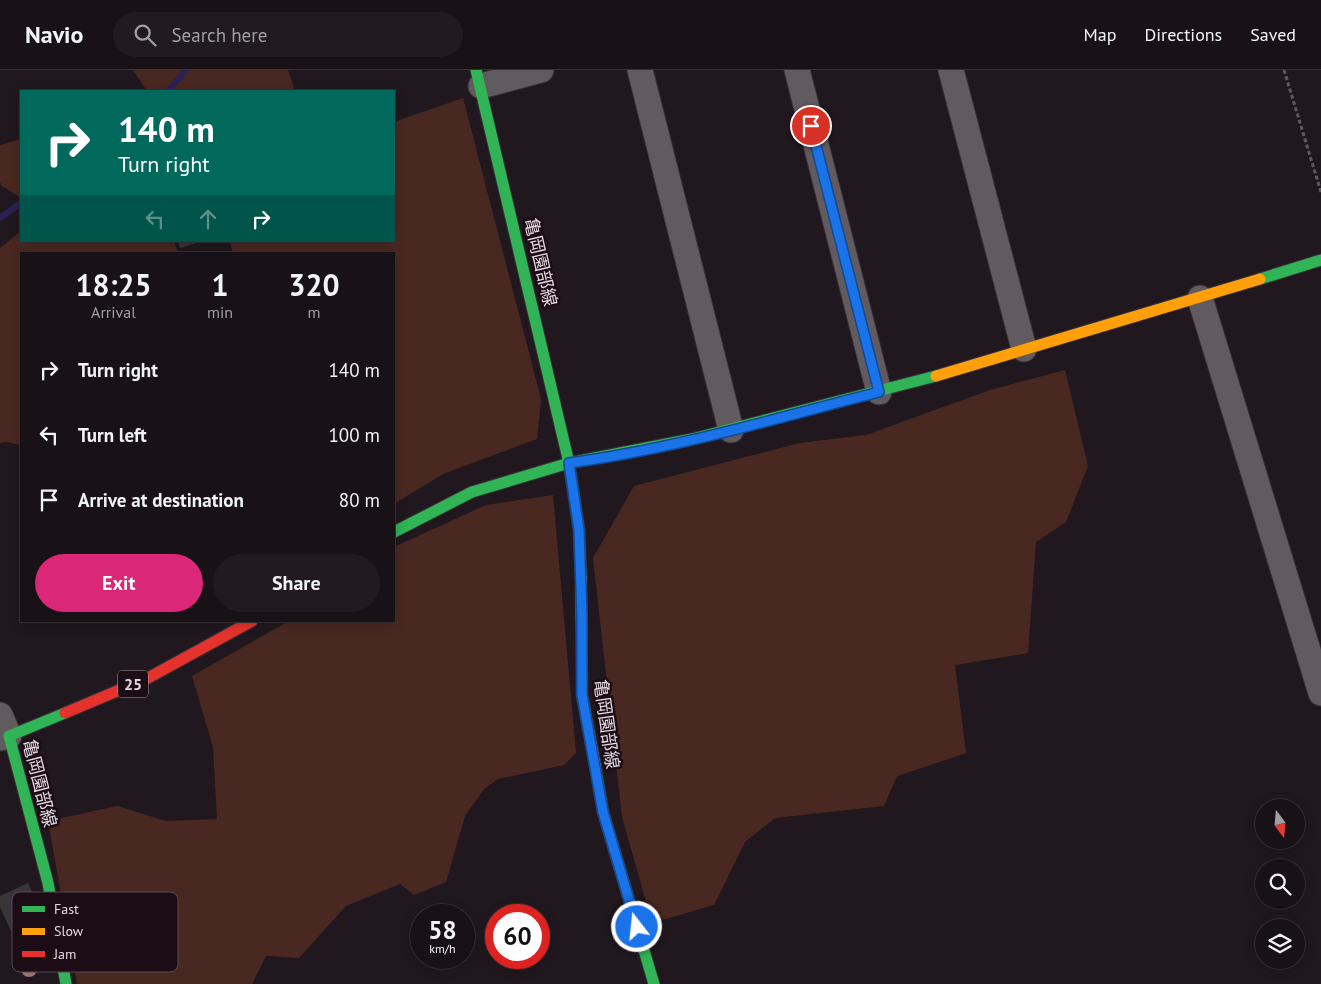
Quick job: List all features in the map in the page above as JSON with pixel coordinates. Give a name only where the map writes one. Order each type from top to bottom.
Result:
[{"type":"main road","name":"亀岡園部線","points":[[479,78],[569,463],[579,530],[582,695],[603,812],[654,984]]},
{"type":"main road","points":[[395,531],[472,492],[569,463],[605,458],[731,430],[879,392],[1200,298],[1321,260]]},
{"type":"main road","name":"亀岡園部線","points":[[49,892],[3,730],[148,678],[250,622]]},
{"type":"street","points":[[479,78],[541,70]]},
{"type":"street","points":[[640,70],[731,430]]},
{"type":"street","points":[[797,70],[879,392]]},
{"type":"street","points":[[951,70],[1024,349]]},
{"type":"street","points":[[1200,298],[1321,693]]},
{"type":"path","points":[[1284,70],[1321,192]]},
{"type":"shaded area","points":[[133,70],[288,70],[295,90],[146,90]]},
{"type":"shaded area","points":[[463,98],[541,399],[537,439],[443,474],[395,503],[395,252],[233,252],[230,242],[395,242],[395,122]]},
{"type":"shaded area","points":[[20,139],[20,197],[2,186],[0,182],[0,145]]},
{"type":"shaded area","points":[[20,232],[20,242],[174,242],[177,252],[20,252],[20,445],[0,443],[0,248]]},
{"type":"shaded area","points":[[1065,370],[1088,466],[1066,522],[1036,542],[1028,653],[955,665],[966,753],[897,776],[884,806],[775,818],[745,842],[714,905],[652,923],[622,817],[593,558],[634,486],[800,443],[866,435],[990,390]]},
{"type":"shaded area","points":[[553,495],[576,753],[564,765],[498,779],[484,789],[465,816],[446,882],[414,895],[400,884],[346,906],[299,958],[266,956],[252,984],[77,984],[75,972],[178,972],[178,892],[61,892],[48,821],[117,806],[166,821],[217,819],[213,747],[192,676],[287,622],[395,622],[395,547],[486,505]]},
{"type":"building","points":[[178,242],[200,242],[180,248]]},
{"type":"building","points":[[28,883],[32,892],[12,892],[11,931],[0,907],[0,896]]},
{"type":"waterway","points":[[169,90],[186,70]]},
{"type":"waterway","points":[[0,218],[20,204]]},
{"type":"traffic: fast","points":[[476,70],[569,463],[579,530],[581,577]]},
{"type":"traffic: fast","points":[[1260,279],[1321,260]]},
{"type":"traffic: fast","points":[[569,463],[692,439],[936,376]]},
{"type":"traffic: fast","points":[[395,531],[472,492],[569,463]]},
{"type":"traffic: fast","points":[[50,892],[9,736],[65,713]]},
{"type":"traffic: fast","points":[[595,765],[603,812],[654,984]]},
{"type":"traffic: fast","points":[[64,972],[66,984]]},
{"type":"traffic: slow","points":[[936,376],[1260,279]]},
{"type":"traffic: slow","points":[[581,577],[582,695],[595,765]]},
{"type":"traffic: jam","points":[[65,713],[148,678],[250,622]]},
{"type":"route","points":[[637,927],[603,812],[582,695],[579,530],[569,463],[605,458],[731,430],[879,392],[811,126]]}]
